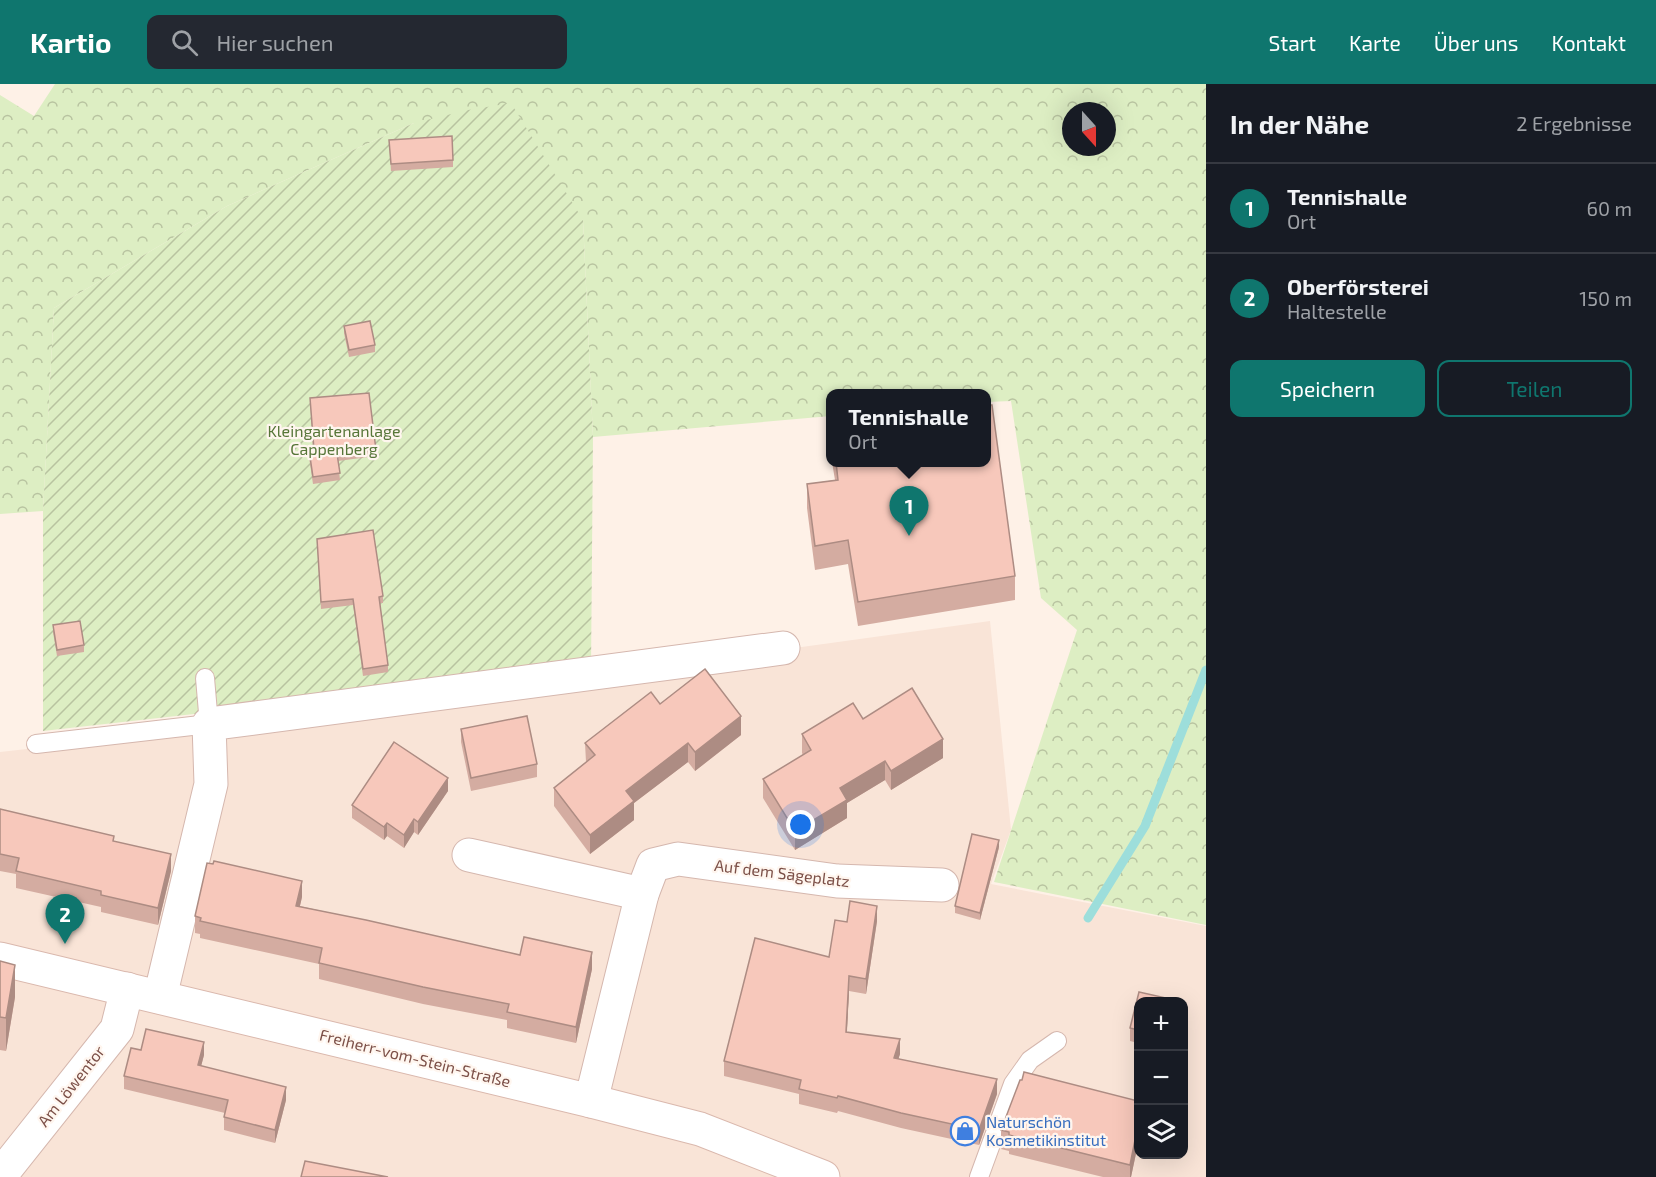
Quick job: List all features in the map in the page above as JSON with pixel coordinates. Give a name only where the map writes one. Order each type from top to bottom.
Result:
[{"type":"street","points":[[160,997],[211,784],[209,724],[783,648]]},
{"type":"street","points":[[469,855],[642,894]]},
{"type":"street","name":"Auf dem Sägeplatz","points":[[591,1101],[642,894],[653,866],[678,859],[837,881],[942,885]]},
{"type":"street","name":"Freiherr-vom-Stein-Straße","points":[[0,958],[700,1129],[807,1174]]},
{"type":"street","name":"Am Löwentor","points":[[0,1176],[117,1029],[127,989]]},
{"type":"lane","points":[[36,744],[209,724],[205,678]]},
{"type":"lane","points":[[979,1177],[1013,1084],[1030,1060],[1056,1041]]},
{"type":"shaded area","points":[[990,621],[1011,830],[991,884],[1206,926],[1206,1177],[0,1177],[0,752],[233,726]]},
{"type":"green space","points":[[55,84],[1206,84],[1206,925],[994,882],[1077,630],[1041,598],[1011,401],[991,402],[991,389],[826,389],[826,416],[593,437],[583,220],[414,123],[227,206],[54,308],[43,511],[0,514],[0,95],[34,116]]},
{"type":"green space","name":"Kleingartenanlage Cappenberg","points":[[511,103],[583,220],[593,437],[591,669],[43,731],[43,511],[54,308],[227,206],[414,123],[468,110]]},
{"type":"building","points":[[452,136],[453,160],[391,164],[389,140]]},
{"type":"building","points":[[370,321],[375,345],[349,350],[344,326]]},
{"type":"building","points":[[369,393],[376,450],[337,454],[340,473],[313,477],[309,450],[314,450],[310,398]]},
{"type":"building","points":[[992,405],[1015,576],[858,602],[848,540],[815,546],[807,484],[838,480],[837,467],[991,467]]},
{"type":"building","points":[[373,530],[383,596],[379,597],[388,665],[363,669],[353,599],[321,602],[317,539]]},
{"type":"building","points":[[80,621],[84,645],[57,650],[53,625]]},
{"type":"building","points":[[705,669],[741,716],[695,752],[688,743],[626,791],[634,801],[590,835],[554,788],[595,755],[585,743],[651,692],[660,704]]},
{"type":"building","points":[[912,688],[943,739],[891,771],[885,761],[840,788],[847,800],[795,831],[763,779],[811,750],[802,734],[853,703],[863,719]]},
{"type":"building","points":[[527,716],[537,764],[471,778],[461,729]]},
{"type":"building","points":[[394,742],[448,778],[418,822],[414,819],[404,835],[387,823],[384,827],[352,805]]},
{"type":"building","points":[[0,809],[114,836],[113,841],[171,854],[158,908],[101,895],[101,891],[16,871],[19,858],[0,854]]},
{"type":"building","points":[[972,834],[999,840],[980,913],[955,906]]},
{"type":"building","points":[[214,861],[302,881],[296,906],[520,955],[524,937],[592,952],[576,1027],[507,1012],[509,1004],[319,963],[322,948],[200,921],[201,918],[195,916],[207,863],[213,864]]},
{"type":"building","points":[[850,901],[877,906],[866,979],[849,976],[846,1032],[900,1039],[894,1058],[997,1079],[979,1130],[838,1096],[837,1098],[799,1089],[801,1080],[724,1061],[755,938],[829,957],[835,920],[847,922]]},
{"type":"building","points":[[0,961],[15,965],[6,1018],[0,1017]]},
{"type":"building","points":[[1139,992],[1162,997],[1138,997]]},
{"type":"building","points":[[1134,1012],[1134,1029],[1130,1028]]},
{"type":"building","points":[[146,1029],[204,1042],[198,1065],[286,1087],[275,1130],[224,1117],[228,1100],[124,1076],[131,1048],[141,1050]]},
{"type":"building","points":[[1024,1072],[1134,1100],[1134,1145],[1130,1165],[1009,1135],[1009,1132],[1001,1130],[1020,1080]]},
{"type":"building","points":[[305,1161],[388,1177],[301,1177]]},
{"type":"waterway","points":[[1088,918],[1145,826],[1206,670]]},
{"type":"place","name":"Tennishalle","points":[[909,536]]},
{"type":"place","name":"Oberförsterei","points":[[65,944]]},
{"type":"place","name":"Naturschön Kosmetikinstitut","points":[[965,1131]]}]
